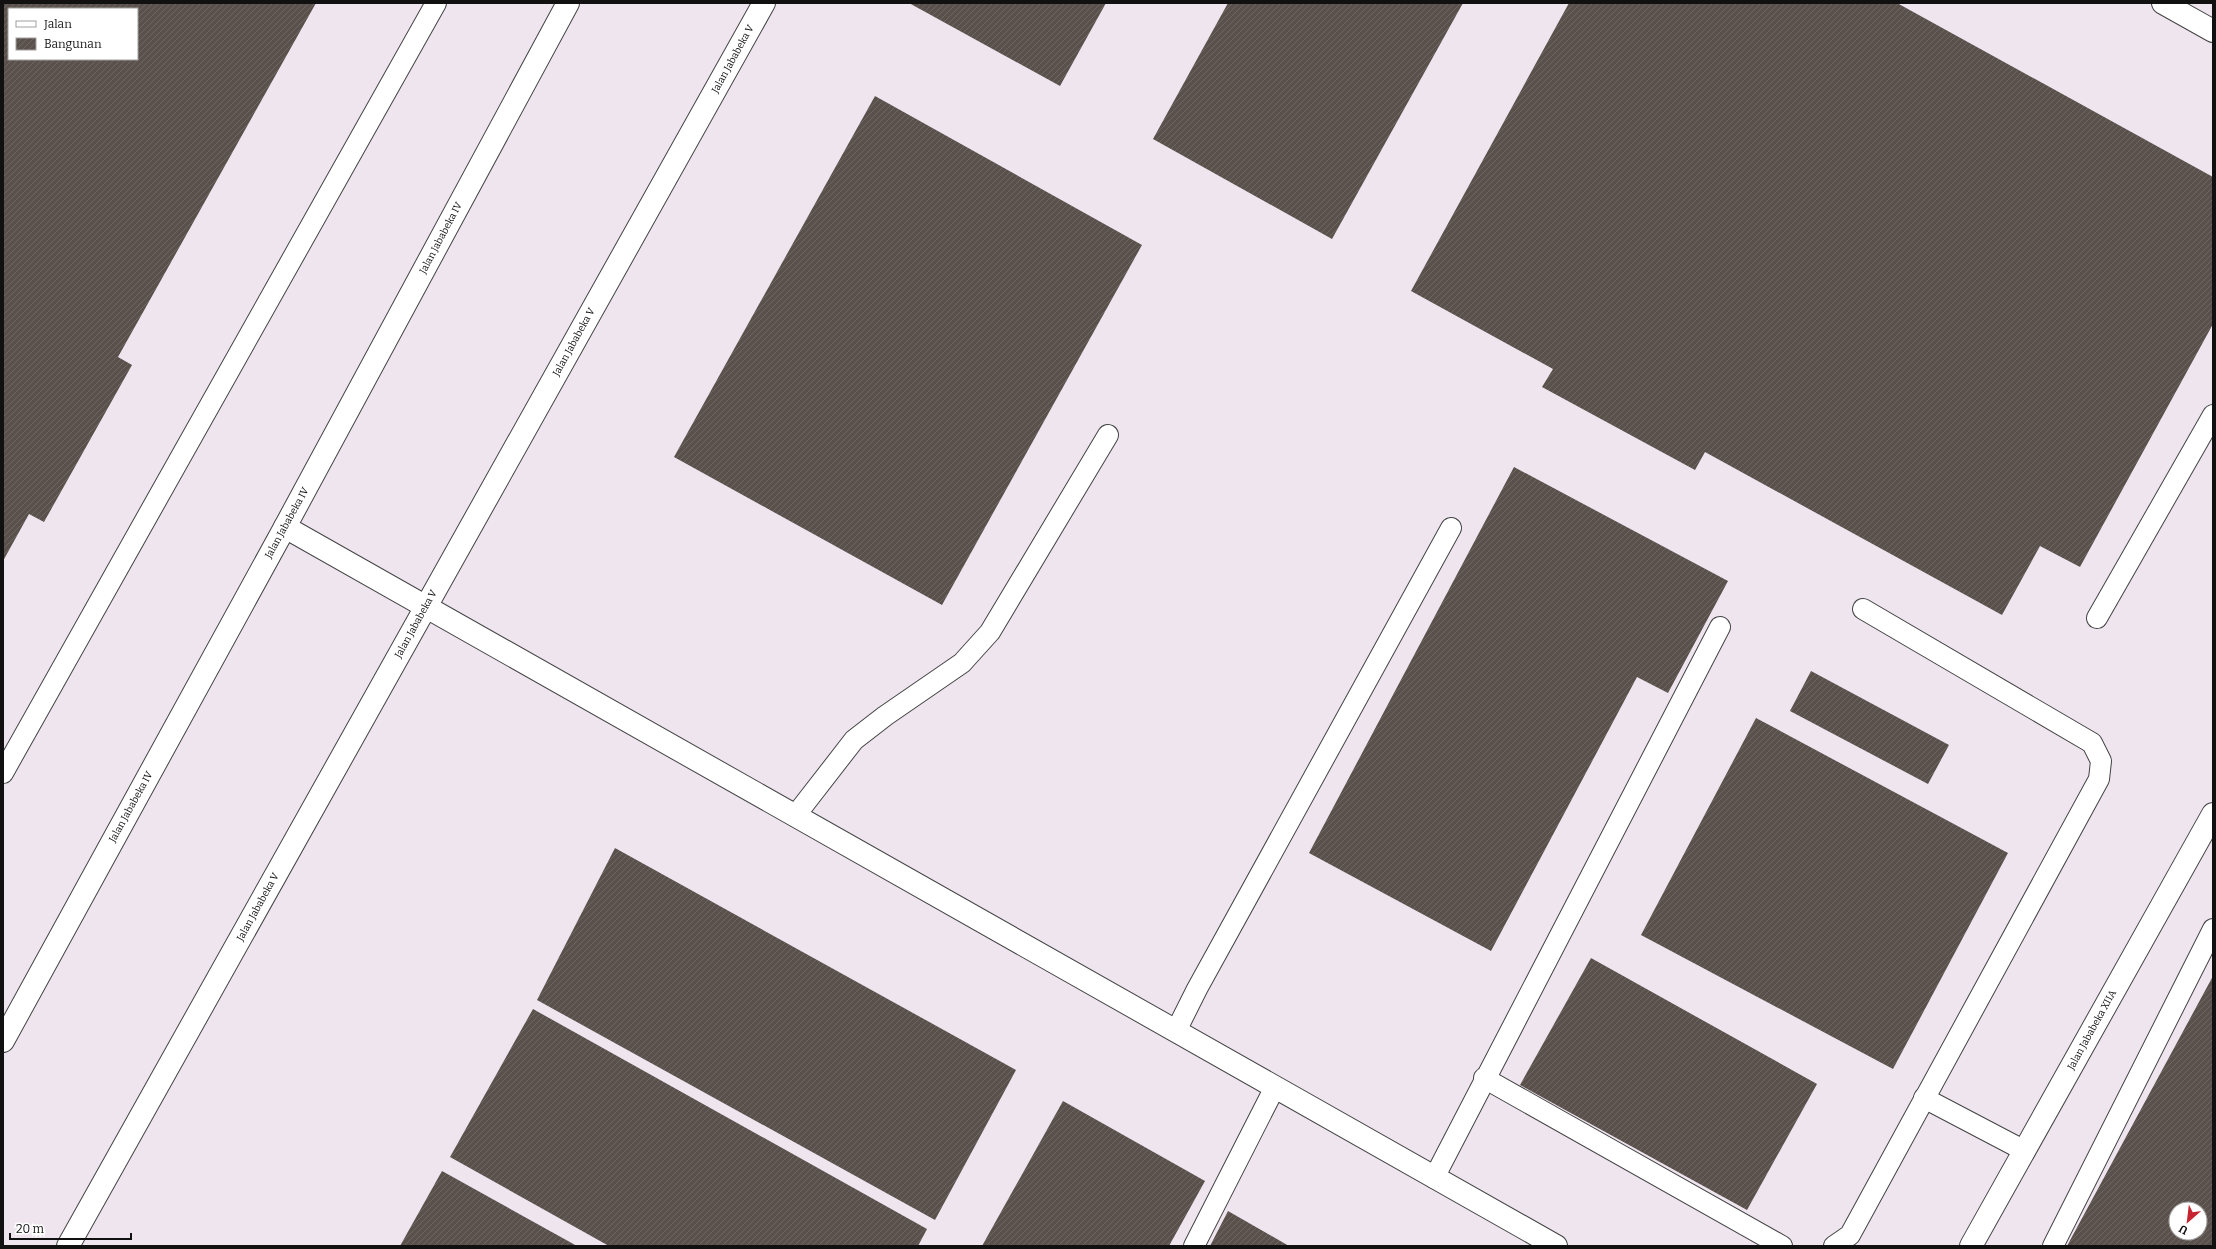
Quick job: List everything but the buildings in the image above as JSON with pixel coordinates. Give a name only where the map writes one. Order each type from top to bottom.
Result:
[{"type":"street","name":"Jalan Jababeka IV","points":[[3,1042],[285,527],[568,3]]},
{"type":"street","name":"Jalan Jababeka V","points":[[68,1246],[764,3]]},
{"type":"street","points":[[2163,3],[2213,31]]},
{"type":"street","points":[[285,527],[1556,1246]]},
{"type":"street","name":"Jalan Jababeka XIIA","points":[[1970,1246],[2025,1151],[2213,814]]},
{"type":"lane","points":[[3,773],[436,3]]},
{"type":"lane","points":[[2097,618],[2213,415]]},
{"type":"lane","points":[[795,816],[854,740],[885,716],[962,663],[990,632],[1108,435]]},
{"type":"lane","points":[[1176,1032],[1201,983],[1451,528]]},
{"type":"lane","points":[[1834,1246],[1850,1235],[2099,779],[2101,761],[2092,743],[1863,609]]},
{"type":"lane","points":[[1434,1178],[1484,1078],[1720,627]]},
{"type":"lane","points":[[2053,1246],[2213,929]]},
{"type":"lane","points":[[1484,1078],[1782,1246]]},
{"type":"lane","points":[[1194,1246],[1275,1087]]},
{"type":"lane","points":[[1924,1098],[2025,1151]]},
{"type":"shaded area","points":[[3,3],[2213,3],[2213,1246],[3,1246]]}]
